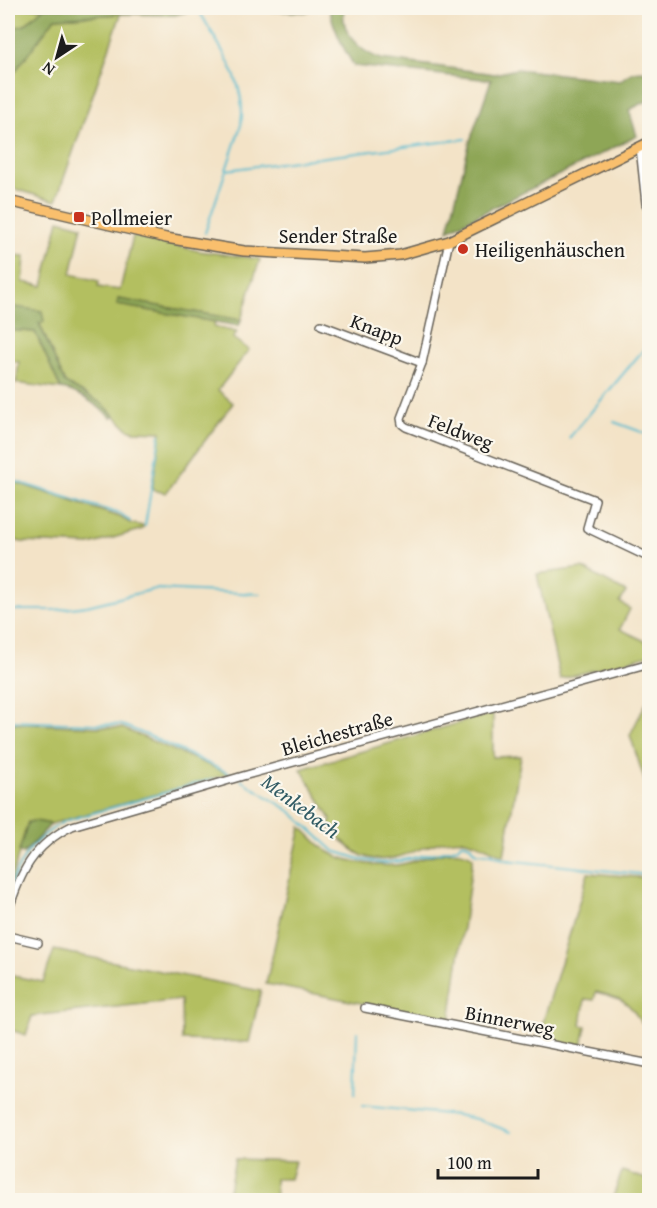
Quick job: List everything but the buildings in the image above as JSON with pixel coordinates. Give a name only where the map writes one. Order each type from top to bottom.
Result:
[{"type":"main road","name":"Sender Straße","points":[[8,201],[166,238],[244,251],[365,258],[400,255],[449,241],[650,142]]},
{"type":"street","points":[[640,147],[646,204],[650,211]]},
{"type":"street","name":"Feldweg","points":[[449,241],[422,363],[401,418],[402,424],[406,428],[595,500],[587,528],[650,558]]},
{"type":"street","name":"Knapp","points":[[321,325],[422,363]]},
{"type":"street","name":"Bleichestraße","points":[[8,912],[16,887],[36,851],[58,833],[72,826],[243,776],[650,664]]},
{"type":"street","points":[[8,936],[38,943]]},
{"type":"street","name":"Binnerweg","points":[[365,1008],[650,1064]]},
{"type":"green space","points":[[8,8],[43,8],[25,25],[8,29]]},
{"type":"green space","points":[[43,8],[313,8],[306,12],[198,9],[175,15],[121,14],[55,18],[8,81],[8,29],[25,25]]},
{"type":"green space","points":[[329,8],[344,8],[345,25],[353,40],[365,51],[381,59],[495,74],[516,69],[620,81],[633,72],[649,72],[649,100],[629,110],[637,136],[448,230],[470,141],[491,80],[354,66],[339,38]]},
{"type":"green space","points":[[121,14],[56,201],[8,187],[8,81],[54,18]]},
{"type":"green space","points":[[59,220],[82,226],[71,274],[99,281],[98,287],[120,290],[133,236],[199,251],[260,259],[241,320],[118,299],[117,305],[215,322],[214,327],[237,332],[233,338],[249,350],[218,390],[233,403],[166,493],[152,490],[161,432],[128,429],[103,404],[65,383],[39,322],[8,306],[8,255],[25,256],[23,282],[43,286]]},
{"type":"green space","points":[[118,299],[241,320],[239,326],[117,305]]},
{"type":"green space","points":[[8,306],[42,311],[44,322],[39,323],[65,383],[103,404],[114,416],[112,418],[81,396],[61,389],[35,332],[8,330]]},
{"type":"green space","points":[[8,330],[35,332],[61,389],[16,383],[19,362],[8,361]]},
{"type":"green space","points":[[8,480],[120,517],[130,523],[143,526],[143,529],[90,545],[22,542],[8,539]]},
{"type":"green space","points":[[582,568],[626,592],[620,602],[630,609],[620,629],[649,643],[649,655],[560,679],[537,574]]},
{"type":"green space","points":[[649,697],[646,707],[650,709],[649,794],[630,735]]},
{"type":"green space","points":[[493,713],[493,757],[521,756],[504,856],[470,841],[451,840],[388,859],[375,859],[361,855],[329,828],[331,819],[301,769]]},
{"type":"green space","points":[[8,723],[122,728],[229,774],[51,824],[28,822],[8,890]]},
{"type":"green space","points":[[28,822],[51,824],[23,854],[19,851]]},
{"type":"green space","points":[[301,827],[329,852],[344,859],[362,863],[397,865],[446,852],[464,853],[473,857],[450,1021],[266,984]]},
{"type":"green space","points":[[588,873],[649,878],[649,1025],[641,1023],[632,1009],[623,1001],[596,992],[594,1000],[585,999],[581,1025],[586,1026],[582,1047],[538,1039]]},
{"type":"green space","points":[[54,950],[261,991],[249,1042],[182,1040],[181,1000],[32,1016],[26,1035],[8,1029],[8,975],[43,982]]},
{"type":"green space","points":[[235,1159],[295,1161],[290,1179],[275,1179],[276,1200],[227,1200]]},
{"type":"green space","points":[[622,1171],[649,1180],[649,1200],[612,1200]]},
{"type":"waterway","points":[[198,9],[230,64],[236,79],[242,109],[241,125],[205,233]]},
{"type":"waterway","points":[[226,170],[465,139]]},
{"type":"waterway","points":[[569,438],[650,342]]},
{"type":"waterway","points":[[614,422],[650,435]]},
{"type":"waterway","points":[[145,526],[160,435]]},
{"type":"waterway","points":[[8,479],[120,514],[130,521]]},
{"type":"waterway","points":[[8,610],[55,610],[87,606],[155,589],[261,594]]},
{"type":"waterway","name":"Menkebach","points":[[8,721],[122,725],[237,777]]},
{"type":"waterway","points":[[8,894],[17,870],[29,851],[44,835],[65,821],[213,779]]},
{"type":"waterway","name":"Menkebach","points":[[241,780],[290,811],[334,851],[363,860],[382,863],[399,861],[457,848],[464,843],[469,844],[476,853],[492,854],[505,860],[650,875]]},
{"type":"waterway","points":[[355,1094],[357,1032]]},
{"type":"waterway","points":[[362,1106],[457,1115],[476,1119],[511,1132]]},
{"type":"place","name":"Pollmeier","points":[[79,217]]},
{"type":"place","name":"Heiligenhäuschen","points":[[463,249]]}]
